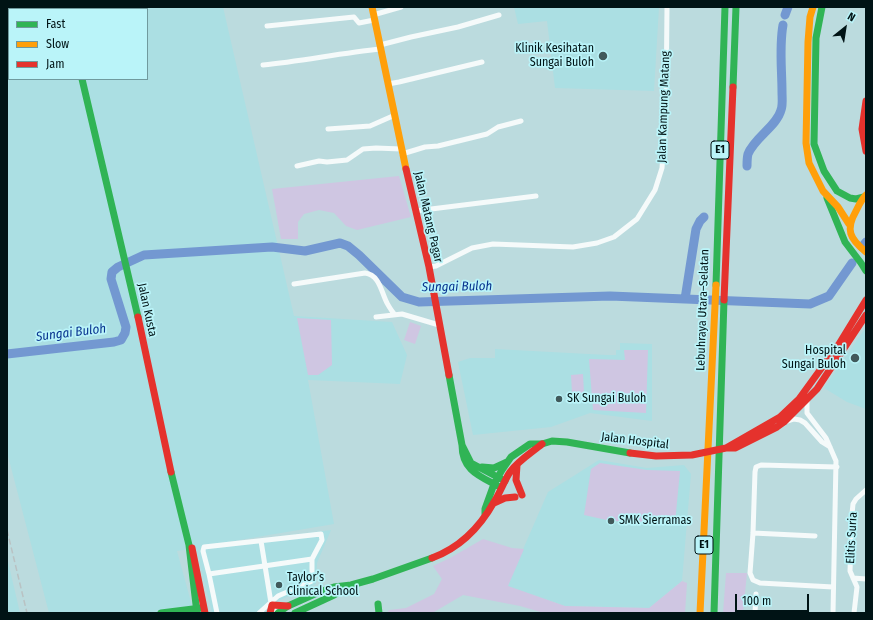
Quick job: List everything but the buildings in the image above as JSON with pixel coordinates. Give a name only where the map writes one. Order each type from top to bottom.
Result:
[{"type":"main road","name":"Jalan Matang Pagar","points":[[372,7],[415,211],[429,267],[462,445],[466,450],[470,463],[474,466]]},
{"type":"main road","name":"Lebuhraya Utara–Selatan","points":[[700,613],[714,325],[725,7]]},
{"type":"main road","name":"Lebuhraya Utara–Selatan","points":[[714,613],[719,434],[735,46],[738,7]]},
{"type":"main road","points":[[813,7],[810,17],[808,42],[806,142],[809,163],[833,211],[845,242],[850,250],[860,260],[866,271]]},
{"type":"main road","points":[[822,7],[816,38],[814,144],[824,171],[837,191],[850,198],[856,199],[865,196]]},
{"type":"main road","name":"Jalan Kusta","points":[[82,80],[130,282],[171,471],[189,545],[197,611]]},
{"type":"main road","points":[[866,101],[862,128],[866,151]]},
{"type":"main road","points":[[823,190],[838,207],[849,224]]},
{"type":"main road","points":[[865,196],[849,224],[849,232],[856,244],[866,252]]},
{"type":"main road","name":"Jalan Hospital","points":[[726,448],[780,417],[799,399],[839,344],[866,300]]},
{"type":"main road","name":"Jalan Hospital","points":[[485,514],[485,510],[498,476],[508,462],[521,449],[530,444],[542,444],[552,441],[567,442],[630,454],[656,456],[692,455],[726,448],[735,448],[784,422],[807,400],[826,376],[866,315]]},
{"type":"main road","name":"Jalan Hospital","points":[[277,613],[288,610],[304,598],[334,587],[351,585],[373,579],[444,552],[455,546],[471,534],[494,503],[510,472],[518,462],[542,444]]},
{"type":"main road","points":[[462,445],[461,454],[466,467],[494,484],[503,484]]},
{"type":"main road","points":[[474,466],[494,468],[508,462]]},
{"type":"main road","points":[[494,503],[505,498],[519,496],[514,474],[518,462]]},
{"type":"main road","points":[[474,466],[498,476],[503,484]]},
{"type":"main road","name":"Jalan Kusta","points":[[189,545],[193,551],[196,562],[205,610]]},
{"type":"main road","name":"Jalan Hospital","points":[[295,613],[334,596],[351,585]]},
{"type":"main road","points":[[184,610],[192,604],[195,599]]},
{"type":"main road","points":[[270,613],[272,604],[288,610],[303,605],[316,603]]},
{"type":"main road","points":[[378,604],[380,613]]},
{"type":"main road","points":[[162,613],[184,610],[205,610]]},
{"type":"street","points":[[267,26],[354,17],[359,23],[401,7]]},
{"type":"street","name":"Jalan Kampung Matang","points":[[429,267],[436,266],[472,248],[494,244],[573,247],[597,243],[614,237],[637,219],[656,190],[662,168],[666,110],[667,7]]},
{"type":"street","points":[[263,65],[298,62],[306,59],[380,47],[411,36],[458,27],[499,15]]},
{"type":"street","points":[[388,84],[482,62]]},
{"type":"street","points":[[328,129],[370,126],[395,116]]},
{"type":"street","points":[[297,166],[319,161],[327,162],[347,160],[363,149],[376,148],[402,151],[438,146],[487,134],[498,127],[521,121]]},
{"type":"street","points":[[415,211],[536,196]]},
{"type":"street","points":[[294,284],[365,273],[369,274],[376,279],[386,303],[394,314]]},
{"type":"street","points":[[376,318],[394,314],[402,314],[439,324]]},
{"type":"street","points":[[807,400],[807,413],[826,438],[837,467],[832,613]]},
{"type":"street","points":[[784,422],[794,419],[806,423],[822,442],[831,448]]},
{"type":"street","points":[[833,587],[756,582],[751,577],[750,573],[753,533],[754,472],[756,467],[761,465],[837,467]]},
{"type":"street","name":"Elitis Suria","points":[[854,613],[857,587],[850,571],[853,504],[856,499],[866,490]]},
{"type":"street","points":[[753,533],[815,536]]},
{"type":"street","points":[[217,613],[203,551],[204,547],[322,535],[322,541],[312,559],[312,581],[278,596],[272,604],[259,613]]},
{"type":"street","points":[[261,541],[264,566],[272,604],[277,613]]},
{"type":"street","points":[[209,574],[312,559]]},
{"type":"street","points":[[853,578],[866,579]]},
{"type":"street","points":[[755,613],[756,594]]},
{"type":"shaded area","points":[[7,7],[223,7],[294,316],[392,322],[407,355],[400,384],[308,380],[334,524],[210,545],[331,530],[317,563],[316,584],[280,600],[266,613],[212,613],[196,548],[177,551],[194,613],[49,613],[7,452]]},
{"type":"shaded area","name":"Klinik Kesihatan Sungai Buloh","points":[[514,7],[659,7],[654,91],[555,88],[547,21],[518,24]]},
{"type":"shaded area","points":[[399,176],[411,217],[357,230],[346,226],[334,213],[319,210],[304,214],[298,222],[298,239],[281,239],[272,189]]},
{"type":"shaded area","points":[[297,318],[331,320],[332,365],[318,375],[308,375]]},
{"type":"shaded area","points":[[410,322],[421,326],[415,344],[404,340]]},
{"type":"shaded area","name":"Hospital Sungai Buloh","points":[[866,327],[866,409],[847,402],[824,388]]},
{"type":"shaded area","name":"SK Sungai Buloh","points":[[620,343],[652,344],[652,421],[590,413],[551,427],[473,435],[458,362],[470,358],[495,358],[495,349],[616,355],[616,350],[620,350]]},
{"type":"shaded area","points":[[624,350],[648,350],[646,413],[593,410],[589,359],[625,360]]},
{"type":"shaded area","points":[[583,374],[584,393],[572,393],[571,375]]},
{"type":"shaded area","name":"SMK Sierramas","points":[[599,460],[647,468],[684,465],[691,474],[682,581],[650,608],[565,606],[507,586],[548,492]]},
{"type":"shaded area","points":[[600,463],[647,470],[680,471],[675,523],[611,521],[584,515],[591,469]]},
{"type":"shaded area","points":[[483,539],[512,548],[524,549],[508,586],[565,606],[649,608],[682,581],[687,583],[685,613],[544,613],[520,606],[463,595],[434,612],[387,613],[389,610],[406,608],[434,594],[442,579],[433,566]]},
{"type":"shaded area","points":[[7,557],[20,613],[7,613]]},
{"type":"shaded area","points":[[726,573],[747,573],[743,613],[723,613]]},
{"type":"waterway","points":[[785,15],[788,7]]},
{"type":"waterway","points":[[747,166],[748,154],[751,148],[779,116],[782,108],[781,50],[783,25]]},
{"type":"waterway","points":[[685,299],[696,229],[704,217]]},
{"type":"waterway","name":"Sungai Buloh","points":[[862,247],[866,242]]},
{"type":"waterway","name":"Sungai Buloh","points":[[7,354],[121,340],[125,333],[126,327],[111,279],[112,272],[118,267],[144,255],[272,247],[305,251],[340,243],[348,246],[359,255],[402,297],[419,302],[610,296],[810,304],[829,296],[852,263]]},
{"type":"railway","points":[[7,530],[27,613]]},
{"type":"traffic: fast","points":[[716,285],[725,7]]},
{"type":"traffic: fast","points":[[733,87],[736,7]]},
{"type":"traffic: fast","points":[[822,7],[816,38],[814,144],[824,171],[837,191],[850,198],[856,199],[864,197]]},
{"type":"traffic: fast","points":[[82,80],[138,317]]},
{"type":"traffic: fast","points":[[827,198],[845,242],[866,271]]},
{"type":"traffic: fast","points":[[714,613],[724,300]]},
{"type":"traffic: fast","points":[[449,375],[462,445],[471,463],[505,481]]},
{"type":"traffic: fast","points":[[485,514],[485,509],[494,484],[502,470],[511,457],[530,444],[542,444],[552,441],[567,442],[630,453]]},
{"type":"traffic: fast","points":[[462,445],[463,454],[468,466],[478,475],[498,486]]},
{"type":"traffic: fast","points":[[482,467],[494,468],[507,462]]},
{"type":"traffic: fast","points":[[171,472],[189,545],[197,613]]},
{"type":"traffic: fast","points":[[278,613],[288,606],[317,593],[334,587],[351,585],[373,579],[432,558]]},
{"type":"traffic: fast","points":[[295,613],[334,595],[349,586]]},
{"type":"traffic: fast","points":[[378,604],[379,613]]},
{"type":"traffic: fast","points":[[161,613],[201,608]]},
{"type":"traffic: slow","points":[[372,7],[406,169]]},
{"type":"traffic: slow","points":[[813,7],[810,17],[808,42],[806,143],[809,163],[823,191],[838,207],[849,224]]},
{"type":"traffic: slow","points":[[866,195],[860,203],[850,229],[856,243],[866,252]]},
{"type":"traffic: slow","points":[[700,613],[716,285]]},
{"type":"traffic: jam","points":[[724,300],[733,87]]},
{"type":"traffic: jam","points":[[866,101],[862,129],[866,151]]},
{"type":"traffic: jam","points":[[406,169],[429,267],[449,375]]},
{"type":"traffic: jam","points":[[726,448],[780,417],[799,399],[839,344],[866,300]]},
{"type":"traffic: jam","points":[[630,453],[656,456],[692,455],[726,448],[735,448],[777,427],[817,389],[866,315]]},
{"type":"traffic: jam","points":[[138,317],[171,472]]},
{"type":"traffic: jam","points":[[432,558],[451,549],[468,536],[488,511],[513,468],[542,444]]},
{"type":"traffic: jam","points":[[517,465],[516,480],[522,495]]},
{"type":"traffic: jam","points":[[494,503],[505,498],[515,497]]},
{"type":"traffic: jam","points":[[192,548],[205,613]]},
{"type":"traffic: jam","points":[[270,613],[272,605],[288,606]]},
{"type":"place","name":"Klinik Kesihatan Sungai Buloh","points":[[603,56]]},
{"type":"place","name":"Hospital Sungai Buloh","points":[[855,358]]},
{"type":"place","name":"SK Sungai Buloh","points":[[559,399]]},
{"type":"place","name":"SMK Sierramas","points":[[611,521]]},
{"type":"place","name":"Taylor’s Clinical School","points":[[279,585]]}]
